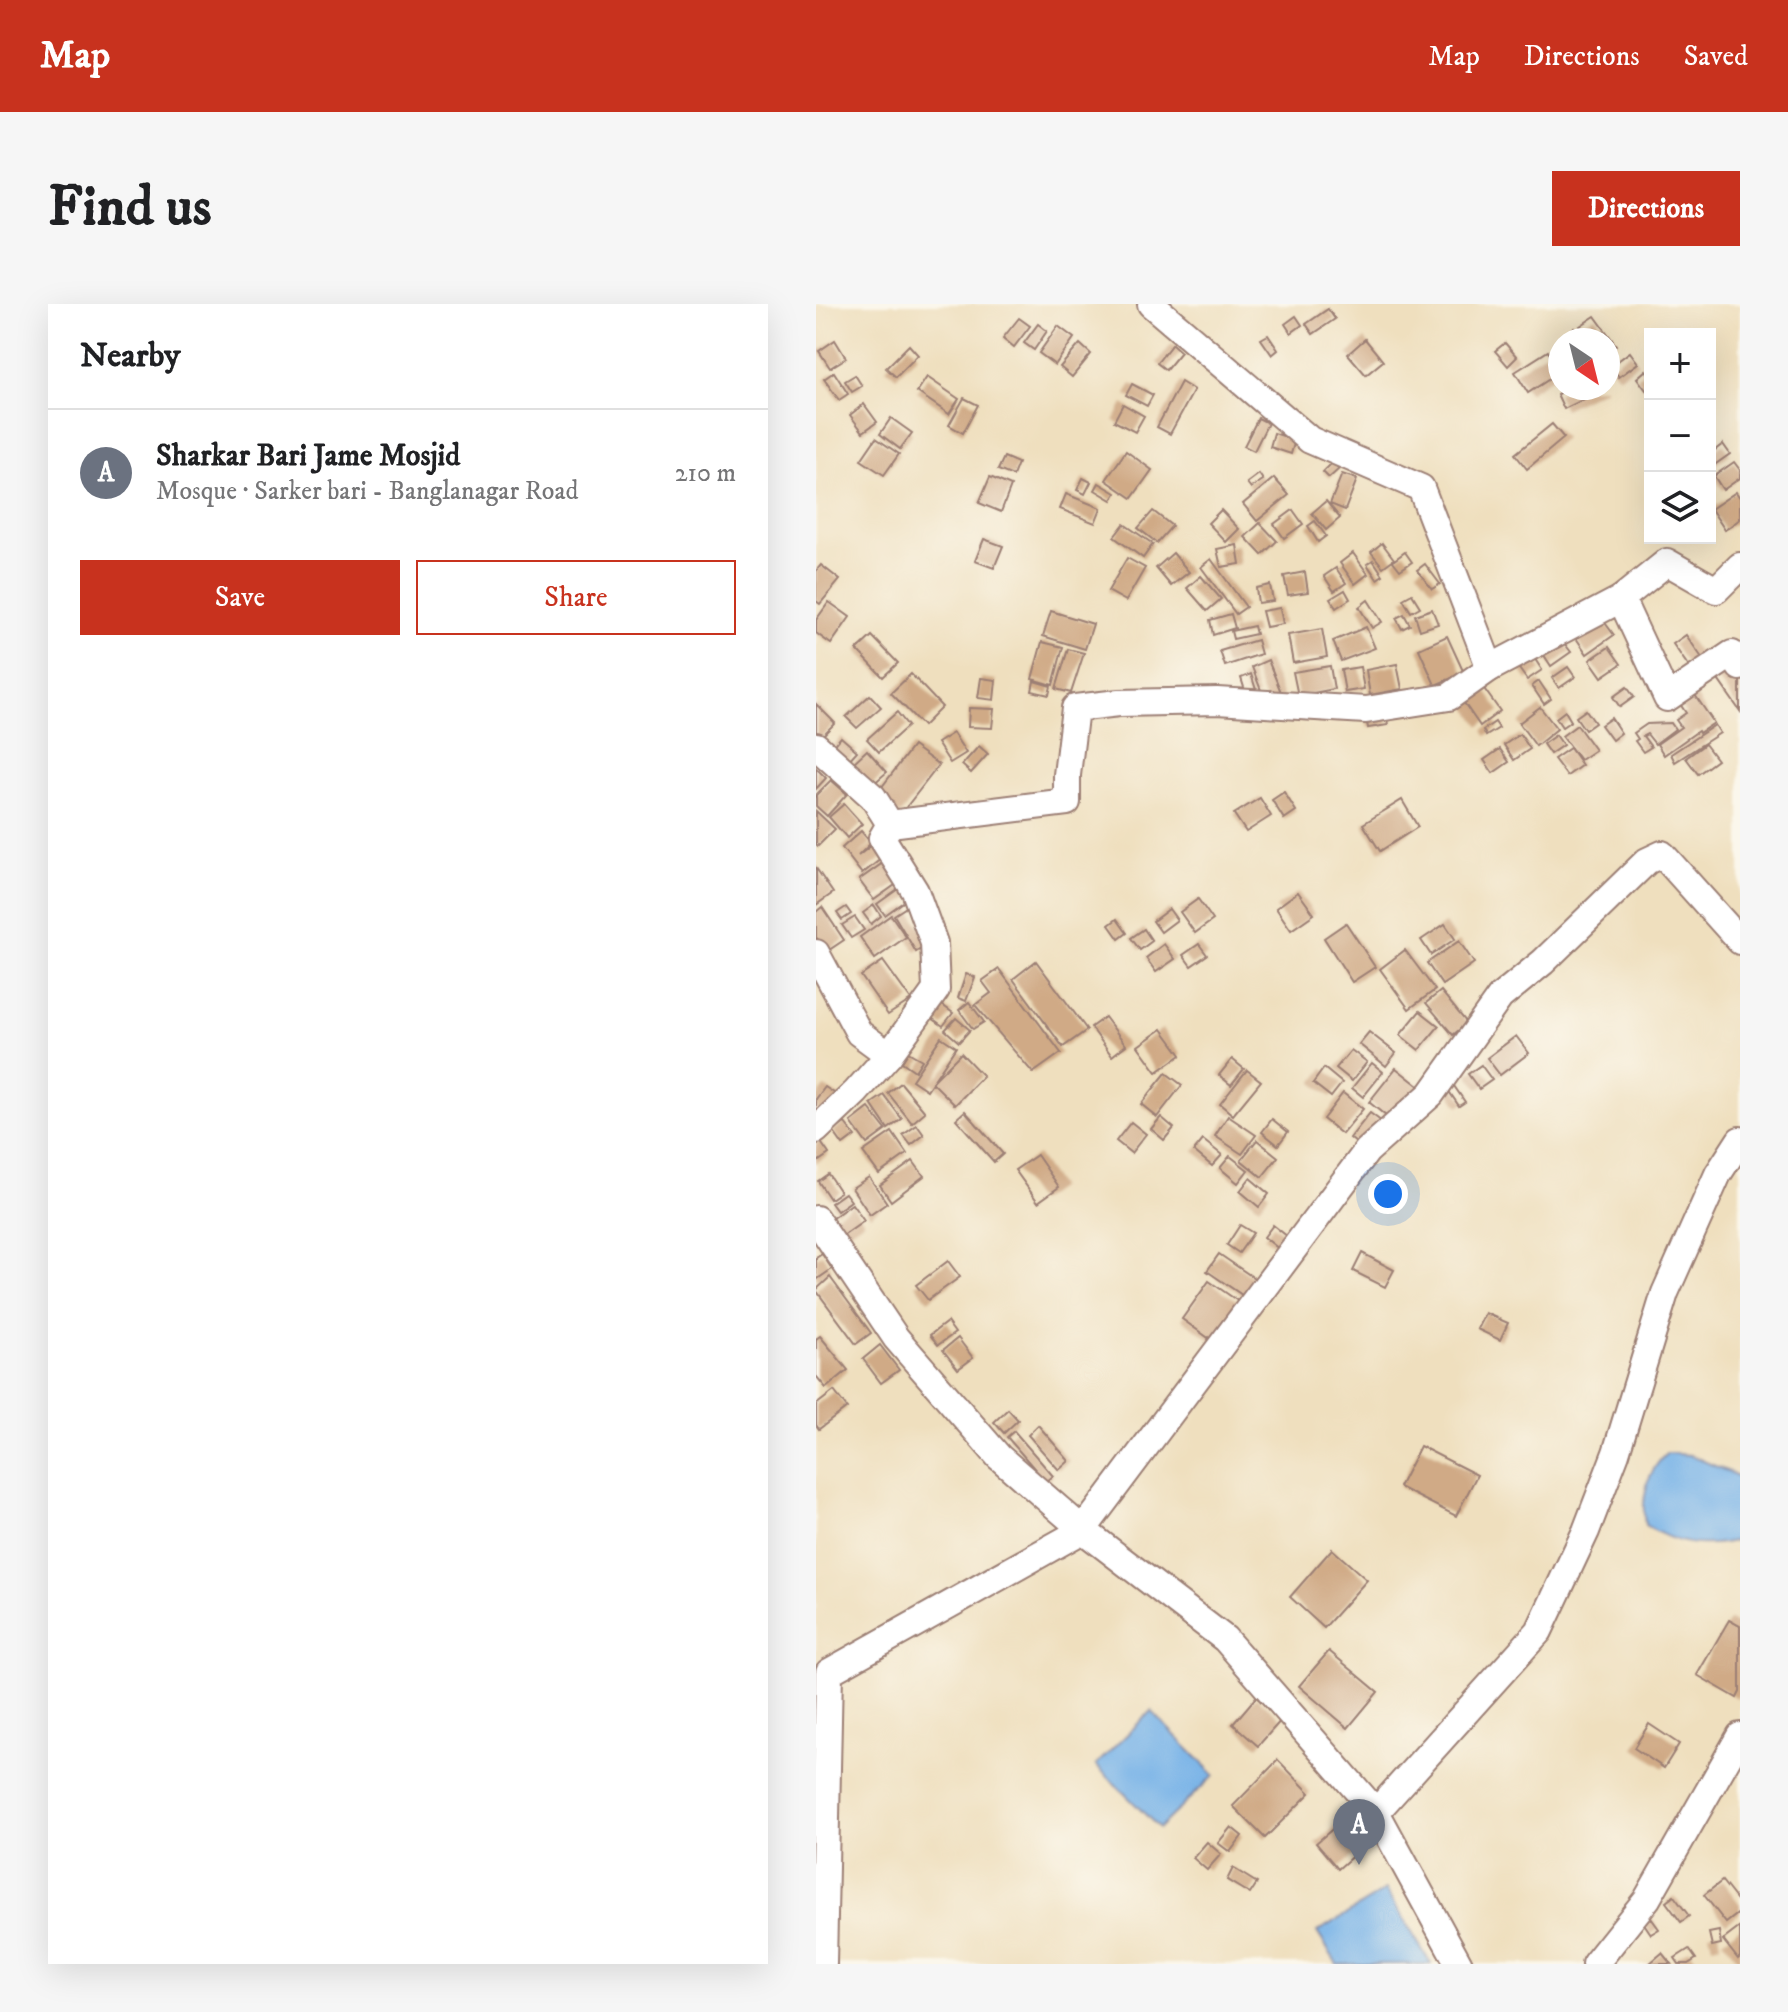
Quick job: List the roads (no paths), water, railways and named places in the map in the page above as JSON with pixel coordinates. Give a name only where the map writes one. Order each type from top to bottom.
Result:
[{"type":"street","points":[[1151,304],[1310,440],[1421,488],[1490,668]]},
{"type":"street","points":[[890,824],[1067,802],[1075,708],[1119,703],[1217,701],[1366,710],[1449,697],[1490,668],[1621,599],[1667,562],[1716,590],[1740,566]]},
{"type":"street","points":[[1621,599],[1667,698],[1732,654],[1740,667]]},
{"type":"street","points":[[816,746],[873,797],[890,824]]},
{"type":"street","points":[[816,1130],[889,1055],[936,990],[934,943],[915,891],[882,838],[890,824]]},
{"type":"street","points":[[823,1964],[822,1672],[1083,1530],[1367,1151],[1431,1094],[1500,997],[1543,962],[1647,861],[1662,854],[1740,941]]},
{"type":"street","points":[[816,953],[859,1033],[889,1055]]},
{"type":"street","points":[[1376,1812],[1539,1631],[1586,1531],[1616,1453],[1665,1293],[1718,1174],[1740,1140]]},
{"type":"street","points":[[816,1219],[896,1338],[999,1457],[1083,1530],[1225,1639],[1376,1812],[1459,1964]]},
{"type":"street","points":[[1595,1964],[1647,1899],[1740,1736]]},
{"type":"water","points":[[1667,1453],[1690,1455],[1740,1477],[1740,1540],[1714,1544],[1691,1543],[1668,1537],[1645,1525],[1647,1486],[1655,1468]]},
{"type":"water","points":[[1151,1711],[1214,1775],[1159,1828],[1096,1765]]},
{"type":"water","points":[[1386,1890],[1431,1964],[1337,1964],[1317,1932]]},
{"type":"place","name":"Sharkar Bari Jame Mosjid","points":[[1359,1865]]}]
